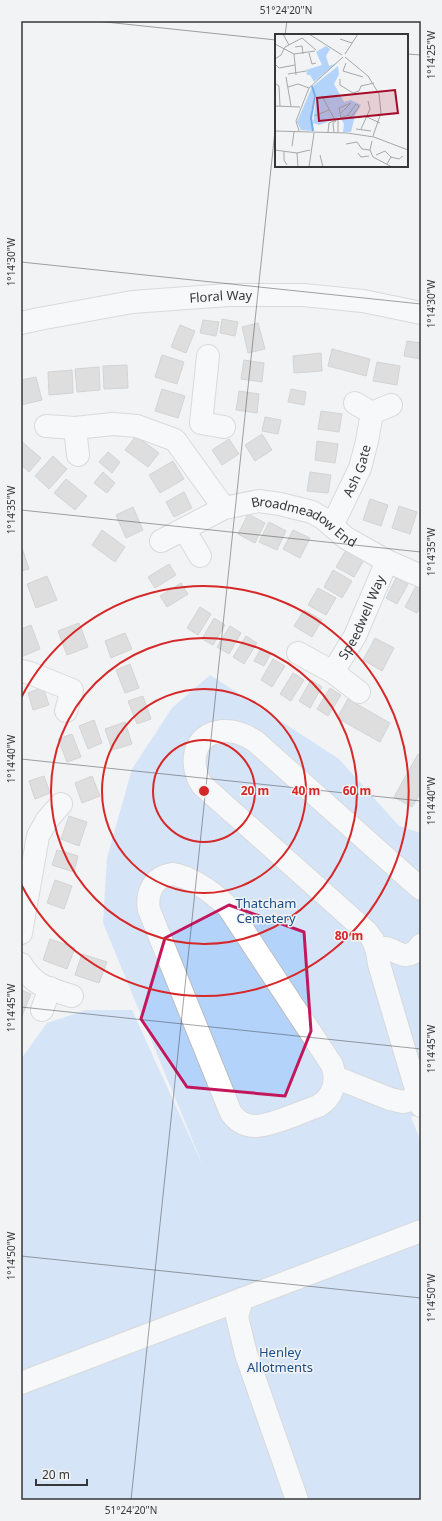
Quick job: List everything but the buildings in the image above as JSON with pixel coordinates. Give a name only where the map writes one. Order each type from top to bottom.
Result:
[{"type":"street","name":"Floral Way","points":[[21,324],[39,319],[132,302],[228,295],[303,295],[363,301],[421,313]]},
{"type":"street","points":[[201,423],[208,356]]},
{"type":"street","name":"Ash Gate","points":[[332,526],[360,468],[367,442],[373,407]]},
{"type":"street","points":[[175,440],[201,423],[224,427]]},
{"type":"street","points":[[46,426],[75,428],[113,424],[137,426],[175,440],[224,508]]},
{"type":"street","points":[[75,428],[78,455]]},
{"type":"street","name":"Broadmeadow End","points":[[161,541],[224,508],[259,501],[280,504],[312,512],[324,519],[346,538],[387,561],[421,576]]},
{"type":"street","points":[[184,529],[200,556]]},
{"type":"street","name":"Speedwell Way","points":[[333,672],[355,636],[387,561]]},
{"type":"street","name":"Speedwell Way","points":[[298,653],[333,672],[359,692]]},
{"type":"street","points":[[21,671],[75,685],[66,711]]},
{"type":"street","points":[[335,1077],[390,1099],[403,1102],[420,1102],[373,940],[367,932],[202,785],[195,772],[194,764],[194,758],[200,743],[210,734],[224,731],[241,734],[255,741],[421,889]]},
{"type":"street","points":[[21,933],[29,834],[47,820],[61,804]]},
{"type":"street","points":[[324,1103],[331,1093],[335,1077],[332,1065],[228,907],[207,889],[182,876],[172,874],[159,878],[151,888],[149,895],[148,900],[150,910],[231,1113],[235,1118],[250,1126],[262,1126],[318,1106],[361,1087]]},
{"type":"street","points":[[377,951],[382,947],[385,947],[401,955],[410,955],[416,952],[421,945]]},
{"type":"street","points":[[21,964],[37,983],[72,996]]},
{"type":"street","points":[[42,1010],[50,988]]},
{"type":"street","points":[[21,1382],[421,1231]]},
{"type":"street","points":[[242,1299],[237,1317],[246,1354],[297,1500]]},
{"type":"highlighted area","points":[[229,905],[304,932],[311,1031],[285,1096],[187,1087],[141,1019],[165,938]]},
{"type":"green space","points":[[210,675],[339,759],[399,826],[421,833],[421,1113],[411,1117],[421,1142],[421,1500],[21,1500],[21,1059],[47,1023],[86,1010],[132,1010],[204,1168],[103,923],[107,858],[132,769],[172,708]]},
{"type":"park label","name":"Thatcham Cemetery","points":[[266,910]]},
{"type":"park label","name":"Henley Allotments","points":[[280,1360]]}]
